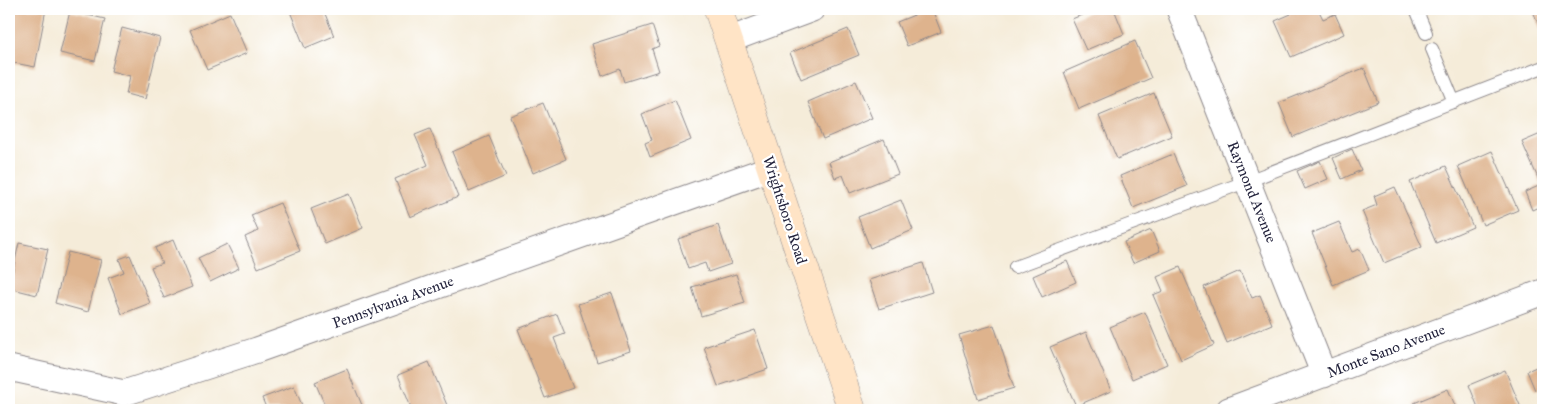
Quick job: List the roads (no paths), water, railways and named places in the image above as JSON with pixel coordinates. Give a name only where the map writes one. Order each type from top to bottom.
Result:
[{"type":"main road","name":"Wrightsboro Road","points":[[718,9],[852,410]]},
{"type":"street","points":[[729,40],[812,9]]},
{"type":"street","name":"Raymond Avenue","points":[[1179,9],[1324,375]]},
{"type":"street","name":"Pennsylvania Avenue","points":[[9,368],[124,393],[257,350],[772,168]]},
{"type":"street","name":"Monte Sano Avenue","points":[[1229,410],[1543,292]]},
{"type":"lane","points":[[1416,9],[1426,33]]},
{"type":"lane","points":[[1432,49],[1454,102]]},
{"type":"lane","points":[[1015,267],[1248,181],[1543,67]]}]
